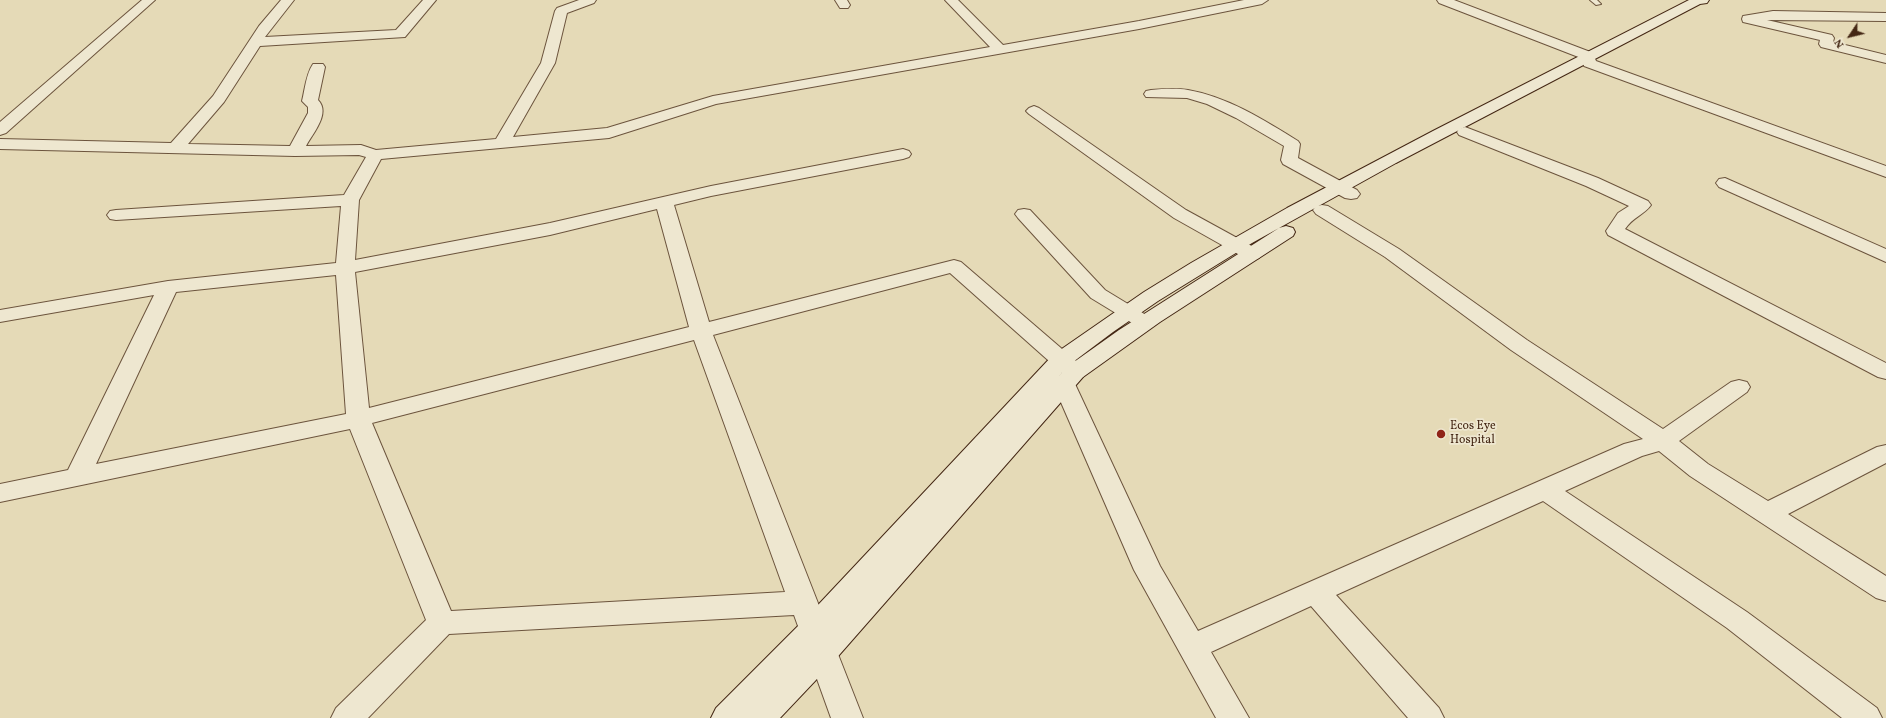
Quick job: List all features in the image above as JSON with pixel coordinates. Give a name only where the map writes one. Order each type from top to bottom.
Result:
[{"type":"street","points":[[0,130],[149,0]]},
{"type":"street","points":[[176,148],[219,99],[256,42],[288,0]]},
{"type":"street","points":[[256,42],[400,34],[430,0]]},
{"type":"street","points":[[502,143],[548,63],[561,11],[590,0]]},
{"type":"street","points":[[952,0],[1000,49]]},
{"type":"street","points":[[0,144],[295,151],[361,150],[375,155],[609,133],[713,100],[1139,25],[1262,0]]},
{"type":"street","points":[[1443,0],[1589,59],[1886,172]]},
{"type":"street","points":[[758,718],[817,641],[1067,372],[1112,344],[1135,317],[1344,190],[1589,59],[1705,3],[1702,1]]},
{"type":"street","points":[[1886,17],[1773,15],[1748,19],[1827,38],[1826,44],[1886,59]]},
{"type":"street","points":[[1244,250],[1322,210],[1344,190],[1465,132],[1589,59]]},
{"type":"street","points":[[295,151],[316,113],[315,106],[310,101],[313,83],[318,67]]},
{"type":"street","points":[[1150,94],[1188,94],[1219,104],[1268,129],[1292,144],[1289,160],[1344,190]]},
{"type":"street","points":[[1034,112],[1180,214],[1244,250]]},
{"type":"street","points":[[1465,132],[1592,182],[1642,205],[1624,217],[1615,231],[1886,372]]},
{"type":"street","points":[[0,316],[168,287],[345,268],[550,229],[711,191],[903,154]]},
{"type":"street","points":[[375,155],[350,200],[345,268],[358,419],[442,623]]},
{"type":"street","points":[[1725,183],[1886,256]]},
{"type":"street","points":[[116,216],[350,200]]},
{"type":"street","points":[[664,202],[701,331],[802,603],[847,718]]},
{"type":"street","points":[[1322,210],[1392,253],[1519,345],[1663,441],[1699,470],[1886,590]]},
{"type":"street","points":[[1024,214],[1098,294],[1135,317]]},
{"type":"street","points":[[0,493],[358,419],[954,266],[1067,372],[1148,570],[1233,718]]},
{"type":"street","points":[[78,476],[168,287]]},
{"type":"street","points":[[1192,647],[1633,450],[1663,441],[1740,387]]},
{"type":"street","points":[[1767,513],[1886,452]]},
{"type":"street","points":[[1544,489],[1737,620],[1866,718]]},
{"type":"street","points":[[1316,592],[1428,718]]},
{"type":"street","points":[[347,718],[442,623],[802,603]]},
{"type":"street","points":[[727,718],[817,641]]},
{"type":"place","name":"Ecos Eye Hospital","points":[[1441,434]]}]
